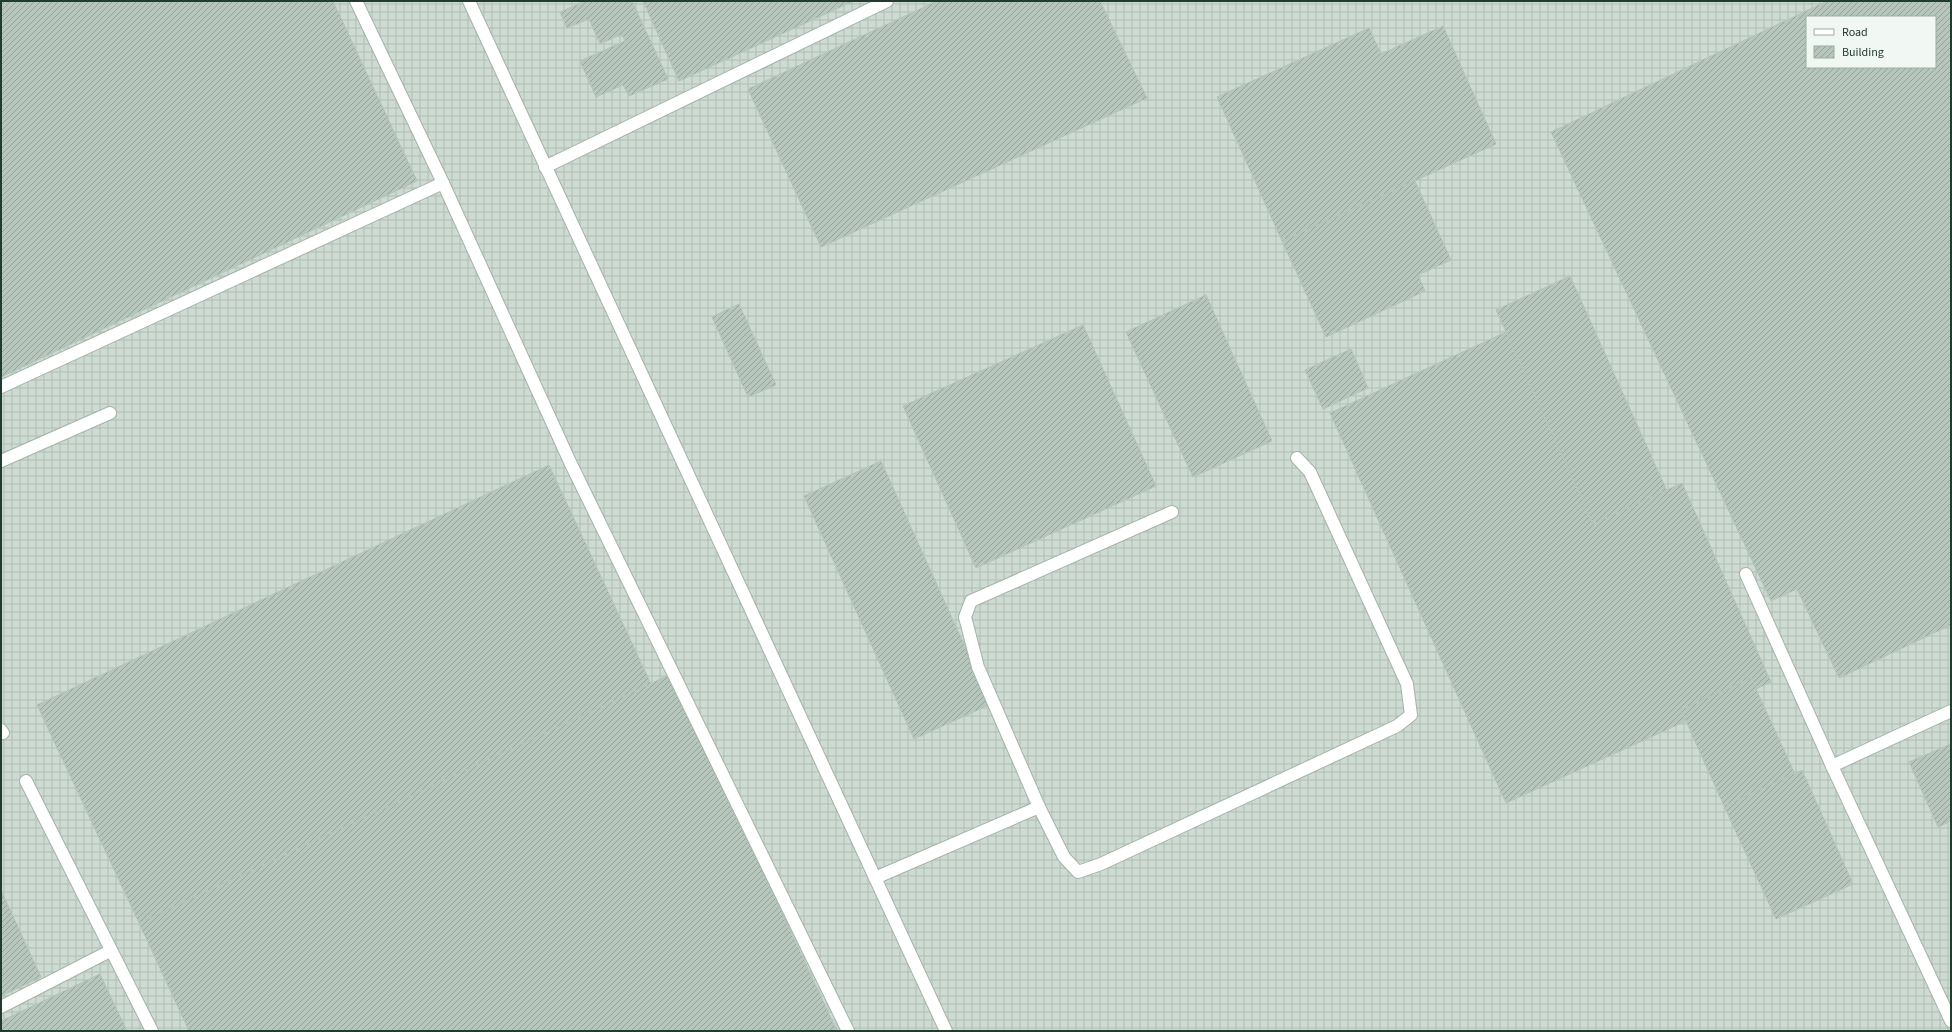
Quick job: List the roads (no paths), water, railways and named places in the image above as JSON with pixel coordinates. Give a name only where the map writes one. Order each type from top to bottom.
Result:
[{"type":"street","points":[[356,1],[443,183],[570,462],[848,1031]]},
{"type":"street","points":[[469,1],[946,1031]]},
{"type":"street","points":[[545,167],[887,1]]},
{"type":"street","points":[[1,387],[443,183]]},
{"type":"street","points":[[1,460],[110,413]]},
{"type":"street","points":[[1172,512],[971,602],[965,617],[978,666],[1039,807],[1064,857],[1078,872],[1108,861],[1390,730],[1411,715],[1407,684],[1310,472],[1297,458]]},
{"type":"street","points":[[1746,574],[1832,766],[1951,1021]]},
{"type":"street","points":[[1832,766],[1951,711]]},
{"type":"street","points":[[26,781],[110,951],[152,1031]]},
{"type":"street","points":[[875,878],[1039,807]]},
{"type":"street","points":[[1,1007],[110,951]]}]
